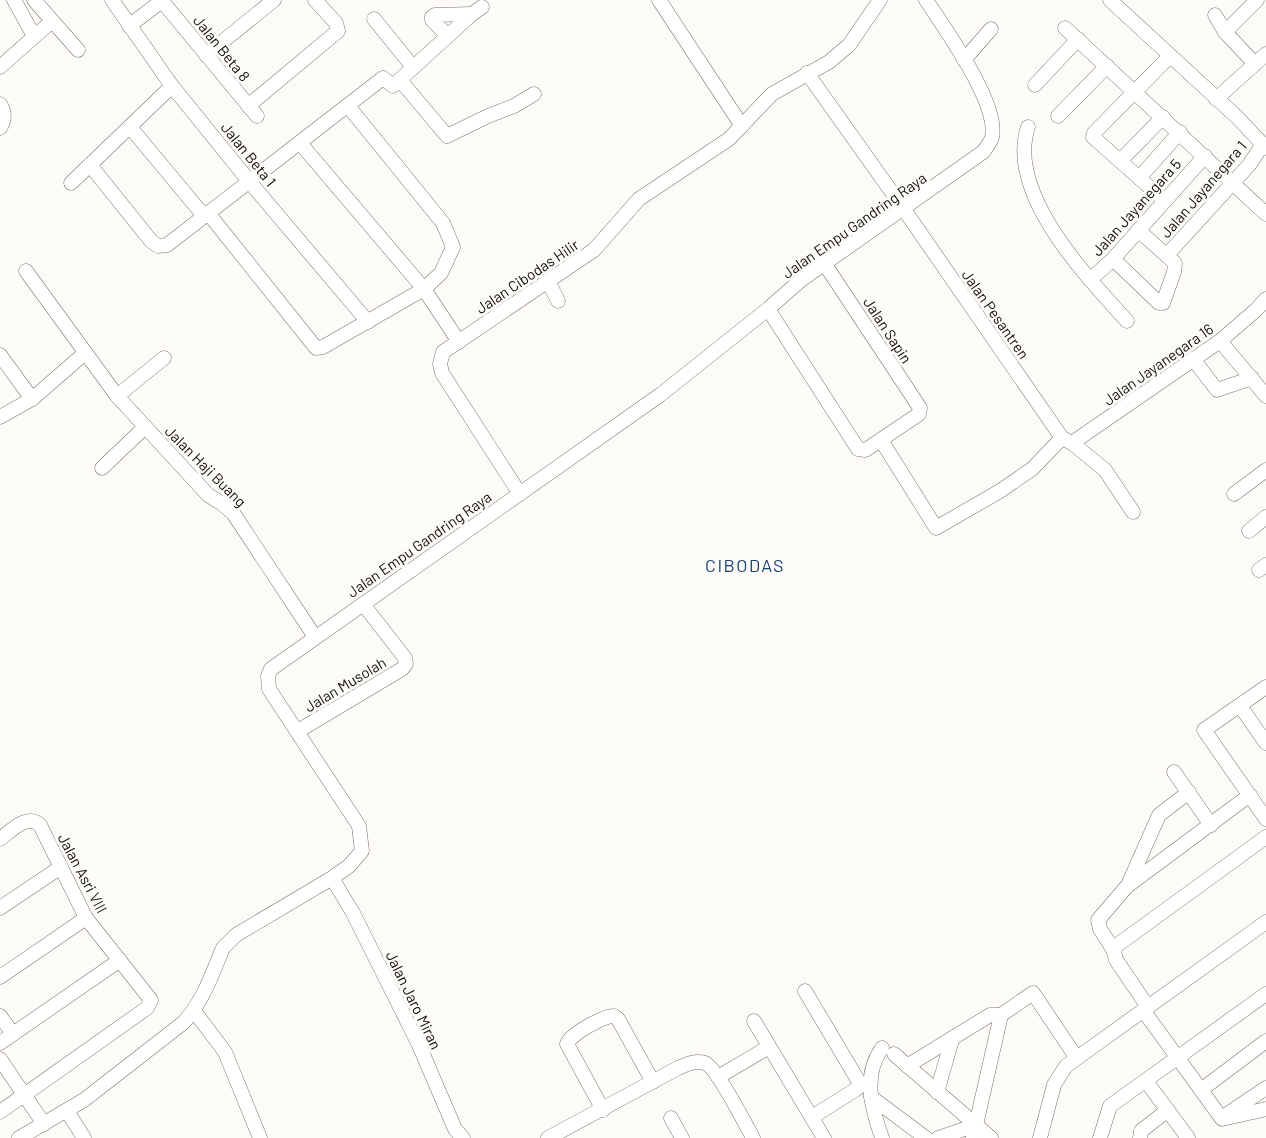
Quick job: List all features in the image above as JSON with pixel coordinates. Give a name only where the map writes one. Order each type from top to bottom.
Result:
[{"type":"street","points":[[14,0],[34,36]]},
{"type":"street","points":[[34,0],[78,50]]},
{"type":"street","name":"Jalan Beta 1","points":[[112,0],[172,86],[368,322]]},
{"type":"street","points":[[206,55],[274,0]]},
{"type":"street","name":"Jalan Beta 8","points":[[163,1],[252,111],[339,29],[315,0]]},
{"type":"street","points":[[659,0],[742,126]]},
{"type":"street","name":"Jalan Cibodas Hilir","points":[[520,494],[442,373],[440,364],[443,352],[594,250],[639,199],[729,139],[772,94],[829,62],[849,45],[880,0]]},
{"type":"street","name":"Jalan Empu Gandring Raya","points":[[19,1138],[67,1111],[112,1080],[183,1023],[194,1011],[228,941],[332,878],[349,866],[362,851],[358,826],[269,689],[268,676],[271,669],[660,395],[801,280],[983,152],[992,138],[993,122],[986,98],[927,0]]},
{"type":"street","points":[[1110,0],[1238,118],[1264,146]]},
{"type":"street","points":[[1225,32],[1257,0]]},
{"type":"street","points":[[126,21],[163,1]]},
{"type":"street","points":[[90,165],[151,241],[158,246],[166,245],[383,78],[391,86],[400,80],[477,11],[432,17],[432,20],[448,36]]},
{"type":"street","points":[[1215,15],[1225,32],[1255,64]]},
{"type":"street","points":[[374,19],[413,67]]},
{"type":"street","points":[[0,67],[52,21]]},
{"type":"street","points":[[1065,28],[1266,213]]},
{"type":"street","points":[[964,60],[991,29]]},
{"type":"street","points":[[1035,86],[1078,39]]},
{"type":"street","points":[[1216,99],[1266,54]]},
{"type":"street","points":[[1164,201],[1094,139],[1093,135],[1170,56]]},
{"type":"street","points":[[1058,116],[1107,66]]},
{"type":"street","points":[[807,73],[903,208]]},
{"type":"street","points":[[400,80],[447,136],[514,106],[534,94]]},
{"type":"street","points":[[71,183],[172,86]]},
{"type":"street","points":[[0,104],[4,122],[0,128]]},
{"type":"street","points":[[130,127],[206,214],[313,346],[322,348],[424,289],[441,273],[453,247],[443,223],[348,106]]},
{"type":"street","points":[[1120,161],[1163,117]]},
{"type":"street","points":[[1028,128],[1023,149],[1029,178],[1040,211],[1064,248],[1127,321]]},
{"type":"street","points":[[1139,178],[1180,132]]},
{"type":"street","points":[[300,143],[424,289],[459,342]]},
{"type":"street","name":"Jalan Jayanegara 1","points":[[1167,255],[1234,183],[1264,146]]},
{"type":"street","name":"Jalan Jayanegara 5","points":[[1090,280],[1113,259],[1205,156]]},
{"type":"street","name":"Jalan Pesantren","points":[[903,208],[1067,440],[1105,470],[1133,512]]},
{"type":"street","points":[[1113,259],[1161,304],[1163,303],[1175,263],[1138,230]]},
{"type":"street","name":"Jalan Sapin","points":[[824,263],[920,408],[920,412],[881,440]]},
{"type":"street","name":"Jalan Haji Buang","points":[[26,271],[117,396],[144,428],[208,495],[233,513],[315,637]]},
{"type":"street","points":[[548,281],[558,301]]},
{"type":"street","name":"Jalan Jayanegara 16","points":[[881,440],[936,528],[1000,491],[1032,469],[1067,440],[1220,341],[1266,299]]},
{"type":"street","points":[[768,309],[856,447],[865,450],[881,440]]},
{"type":"street","points":[[1220,341],[1266,396]]},
{"type":"street","points":[[0,417],[32,399],[85,353]]},
{"type":"street","points":[[0,355],[32,399]]},
{"type":"street","points":[[117,396],[164,358]]},
{"type":"street","points":[[1193,359],[1217,390],[1252,378]]},
{"type":"street","points":[[102,468],[144,428]]},
{"type":"street","points":[[1234,494],[1266,470]]},
{"type":"street","points":[[1250,531],[1266,517]]},
{"type":"street","name":"Jalan Musolah","points":[[297,731],[402,669],[406,664],[405,658],[363,604]]},
{"type":"street","points":[[1266,687],[1204,730],[1266,819]]},
{"type":"street","points":[[1240,706],[1265,738]]},
{"type":"street","points":[[1174,772],[1211,825]]},
{"type":"street","points":[[1128,885],[1159,815],[1189,792]]},
{"type":"street","points":[[1226,1118],[1201,1090],[1146,1009],[1116,960],[1114,951],[1100,929],[1098,920],[1128,885],[1250,795]]},
{"type":"street","name":"Jalan Asri VIII","points":[[0,839],[27,820],[34,820],[40,825],[86,918],[149,997],[151,1004],[25,1095]]},
{"type":"street","points":[[1114,951],[1118,944],[1266,837]]},
{"type":"street","points":[[0,908],[61,867]]},
{"type":"street","name":"Jalan Jaro Miran","points":[[332,878],[353,913],[418,1045],[455,1130],[463,1138]]},
{"type":"street","points":[[0,976],[86,918]]},
{"type":"street","points":[[1040,1138],[1054,1085],[1059,1074],[1076,1057],[1266,922]]},
{"type":"street","points":[[0,1043],[120,960]]},
{"type":"street","points":[[805,991],[859,1082],[859,1087],[855,1090],[812,1117]]},
{"type":"street","points":[[906,1066],[990,1015],[1001,1015],[1034,993],[1076,1057]]},
{"type":"street","points":[[1100,1138],[1109,1108],[1266,994]]},
{"type":"street","points":[[194,1011],[225,1052],[260,1138]]},
{"type":"street","points":[[974,1132],[1001,1015]]},
{"type":"street","points":[[0,1016],[13,1034]]},
{"type":"street","points":[[603,1110],[567,1044],[571,1036],[604,1018],[611,1016],[618,1019],[653,1082]]},
{"type":"street","points":[[754,1021],[824,1138]]},
{"type":"street","points":[[937,1092],[952,1040]]},
{"type":"street","points":[[1201,1090],[1266,1041]]},
{"type":"street","points":[[718,1077],[769,1047]]},
{"type":"street","points":[[882,1138],[872,1110],[872,1066],[874,1058],[888,1051],[937,1092],[974,1132],[991,1138]]},
{"type":"street","points":[[0,1059],[44,1124]]},
{"type":"street","points":[[548,1138],[690,1063],[698,1062],[709,1065],[718,1077],[753,1138]]},
{"type":"street","points":[[1146,1081],[1188,1138]]},
{"type":"street","points":[[1226,1118],[1266,1088]]},
{"type":"street","points":[[0,1112],[25,1095]]},
{"type":"street","points":[[871,1097],[926,1138]]},
{"type":"street","points":[[1226,1118],[1266,1109]]},
{"type":"street","points":[[1140,1138],[1141,1131],[1168,1110]]},
{"type":"street","points":[[67,1111],[84,1138]]},
{"type":"street","points":[[671,1118],[682,1138]]},
{"type":"street","points":[[938,1138],[974,1132]]},
{"type":"district","name":"CIBODAS","points":[[745,565]]}]
